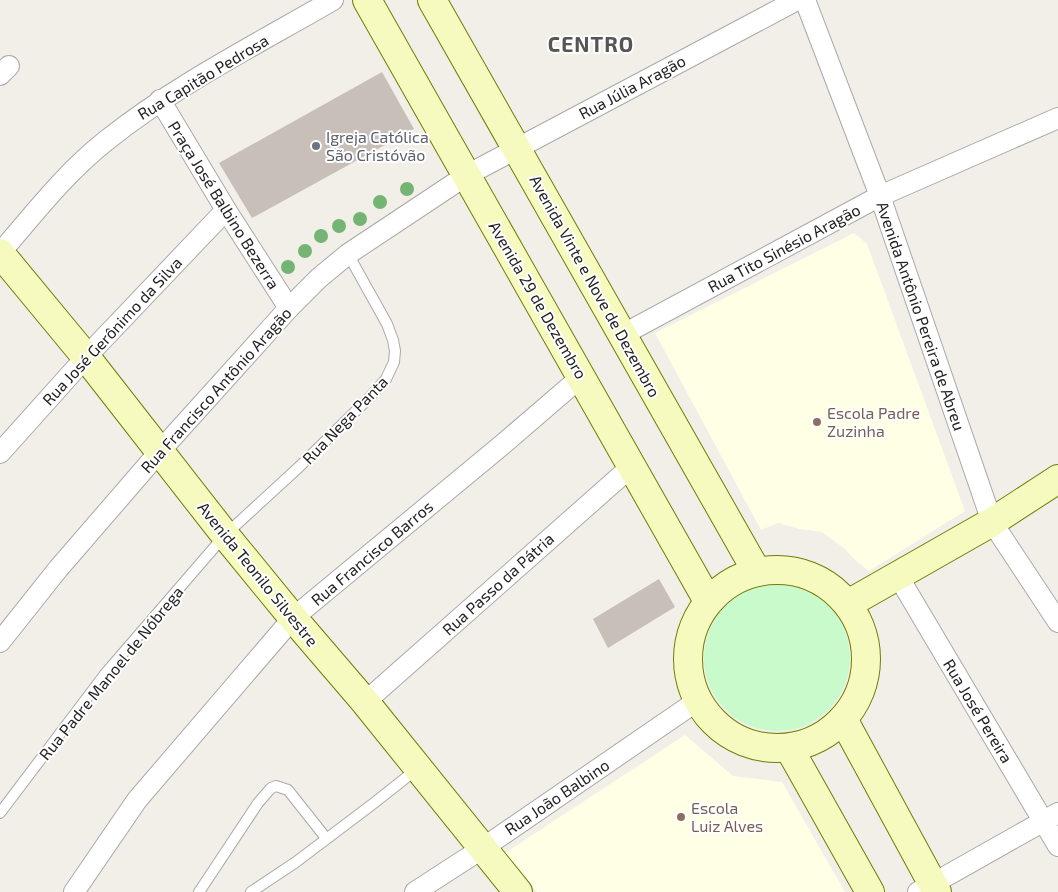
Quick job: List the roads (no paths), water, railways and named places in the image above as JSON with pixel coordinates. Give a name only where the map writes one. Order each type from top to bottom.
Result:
[{"type":"main road","name":"Avenida 29 de Dezembro","points":[[367,0],[708,601]]},
{"type":"main road","name":"Avenida Vinte e Nove de Dezembro","points":[[432,0],[757,572]]},
{"type":"main road","name":"Avenida Teonilo Silvestre","points":[[0,253],[86,357],[225,535],[365,702],[518,892]]},
{"type":"main road","points":[[848,604],[992,522],[1058,479]]},
{"type":"main road","points":[[782,570],[807,575],[829,587],[848,604],[860,626],[866,650],[865,675],[857,698],[843,719],[818,738],[789,748],[762,747],[736,739],[714,723],[697,701],[688,676],[687,650],[694,624],[708,601],[730,583],[757,572],[782,570]]},
{"type":"main road","points":[[843,719],[929,889]]},
{"type":"main road","points":[[789,748],[870,892]]},
{"type":"street","name":"Rua Capitão Pedrosa","points":[[0,253],[66,176],[106,140],[160,100],[333,0]]},
{"type":"street","name":"Rua Júlia Aragão","points":[[467,175],[797,0]]},
{"type":"street","name":"Avenida Antônio Pereira de Abreu","points":[[805,0],[880,196],[992,522],[1058,622]]},
{"type":"street","name":"Praça José Balbino Bezerra","points":[[160,100],[226,210],[289,308]]},
{"type":"street","name":"Rua Tito Sinésio Aragão","points":[[622,335],[880,196],[1058,118]]},
{"type":"street","name":"Rua Francisco Antônio Aragão","points":[[0,642],[58,569],[160,451],[289,308],[319,278],[348,254],[467,175]]},
{"type":"street","name":"Rua José Gerônimo da Silva","points":[[0,453],[86,357],[226,210]]},
{"type":"street","name":"Rua Francisco Barros","points":[[74,892],[137,800],[293,618],[582,377]]},
{"type":"street","name":"Rua Passo da Pátria","points":[[365,702],[632,466]]},
{"type":"street","name":"Rua José Pereira","points":[[898,576],[1050,817],[1058,846]]},
{"type":"street","name":"Rua João Balbino","points":[[415,892],[483,848],[697,701]]},
{"type":"street","points":[[929,889],[1050,817]]},
{"type":"lane","name":"Rua Nega Panta","points":[[225,535],[326,441],[370,397],[390,371],[394,362],[393,340],[387,324],[348,254]]},
{"type":"lane","name":"Rua Padre Manoel de Nóbrega","points":[[0,813],[105,674],[225,535]]},
{"type":"lane","points":[[251,892],[296,862],[418,768]]},
{"type":"lane","points":[[199,892],[258,804],[271,788],[276,786],[288,790],[326,838]]},
{"type":"place","name":"Igreja Católica São Cristóvão","points":[[316,146]]},
{"type":"place","name":"Escola Padre Zuzinha","points":[[817,422]]},
{"type":"place","name":"Escola Luiz Alves","points":[[681,817]]},
{"type":"district","name":"CENTRO","points":[[591,45]]}]
